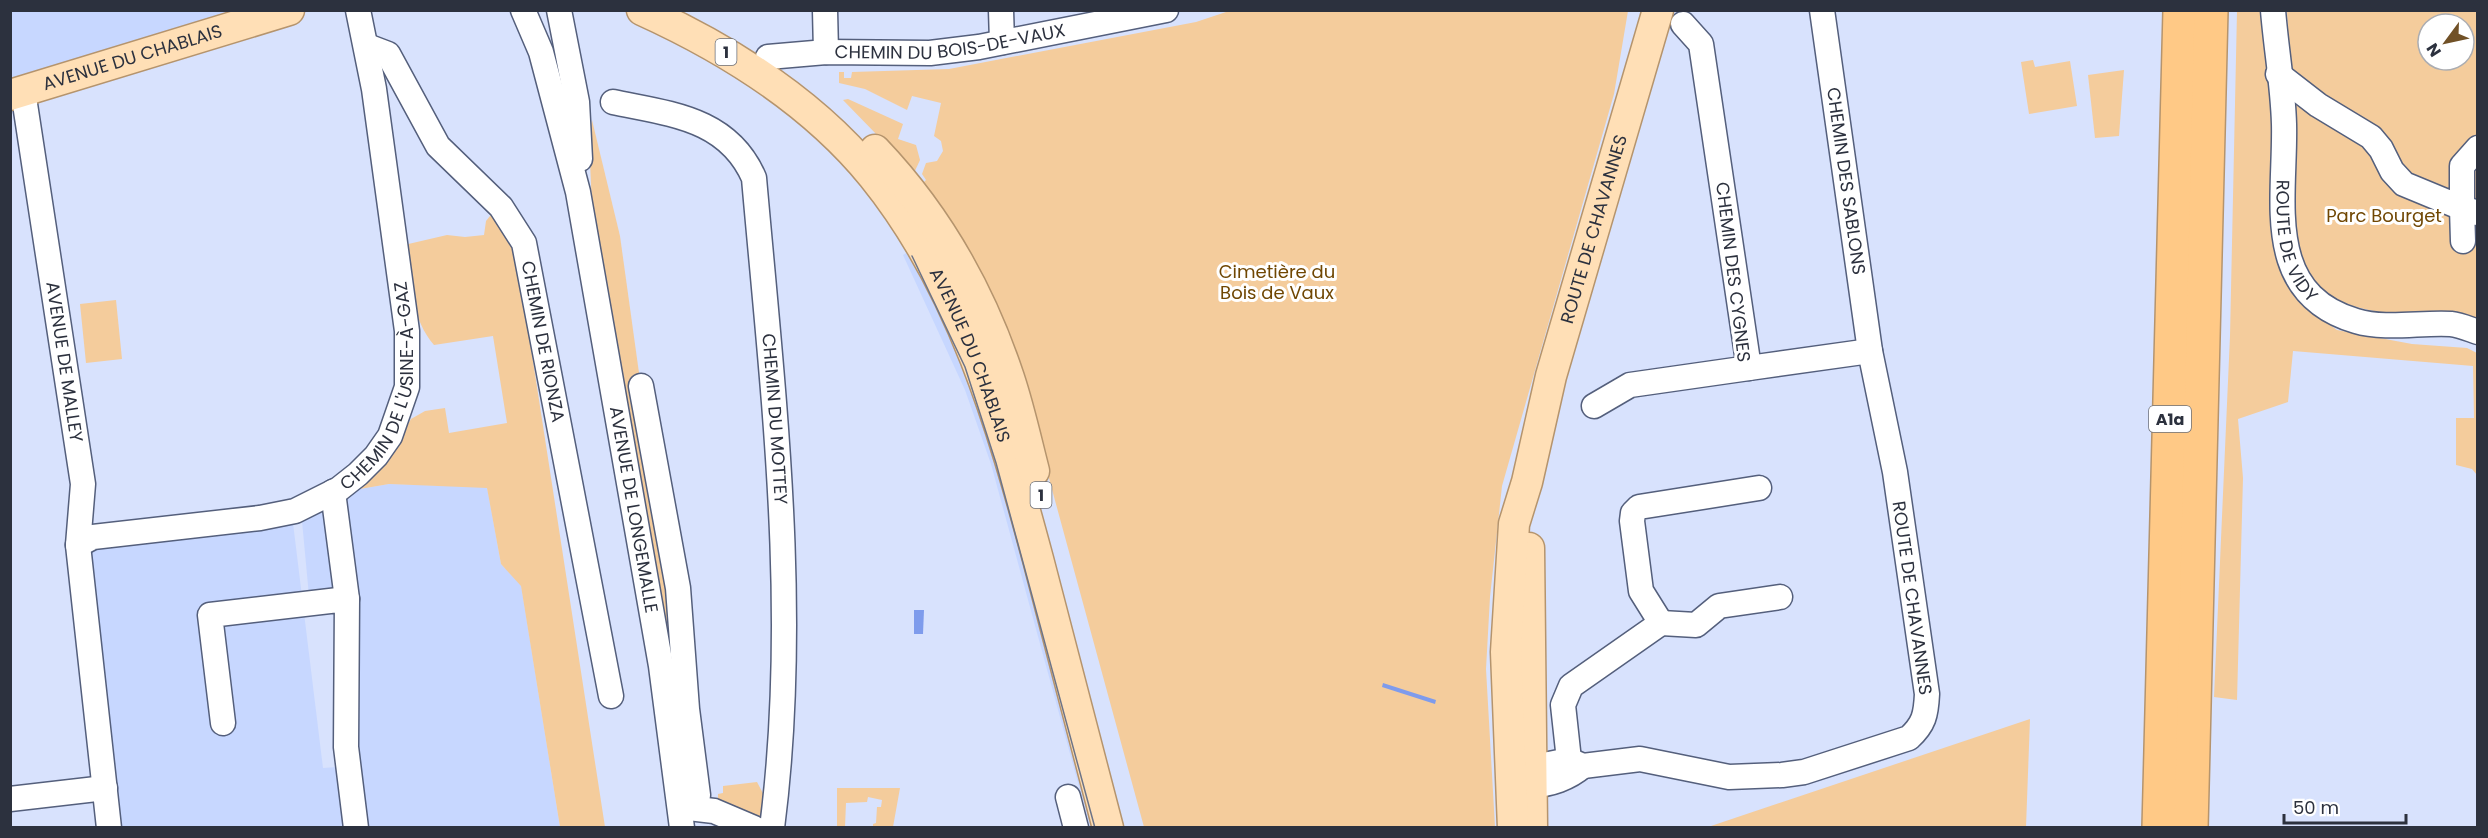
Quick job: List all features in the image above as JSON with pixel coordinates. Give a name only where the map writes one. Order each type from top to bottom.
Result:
[{"type":"highway","name":"A1a","points":[[2159,828],[2180,10]]},
{"type":"highway","name":"A1a","points":[[2191,828],[2211,10]]},
{"type":"main road","name":"AVENUE DU CHABLAIS","points":[[17,93],[289,10]]},
{"type":"main road","name":"AVENUE DU CHABLAIS","points":[[642,10],[729,54],[786,93],[814,116],[873,176],[908,224],[935,269],[963,331],[1009,454],[1108,828]]},
{"type":"main road","name":"AVENUE DU CHABLAIS","points":[[689,10],[768,57],[835,108],[890,165],[938,228],[979,303],[1009,378],[1129,828]]},
{"type":"main road","name":"ROUTE DE CHAVANNES","points":[[1513,828],[1507,708],[1508,595],[1514,524],[1527,482],[1551,376],[1671,17]]},
{"type":"main road","name":"ROUTE DE CHAVANNES","points":[[1527,482],[1547,768],[1532,828]]},
{"type":"street","name":"CHEMIN DE L'USINE-À-GAZ","points":[[78,545],[93,537],[281,515],[315,503],[358,474],[376,456],[390,436],[407,387],[407,331],[367,46],[358,10]]},
{"type":"street","name":"AVENUE DE LONGEMALLE","points":[[524,10],[541,52],[578,192],[686,814]]},
{"type":"street","name":"AVENUE DE LONGEMALLE","points":[[576,10],[562,21],[566,57],[577,102],[580,152],[578,192]]},
{"type":"street","points":[[825,10],[826,52]]},
{"type":"street","points":[[1001,10],[1002,42]]},
{"type":"street","name":"CHEMIN DU BOIS-DE-VAUX","points":[[768,57],[826,52],[930,53],[1002,42],[1166,10]]},
{"type":"street","name":"CHEMIN DES SABLONS","points":[[1822,10],[1870,351]]},
{"type":"street","name":"ROUTE DE VIDY","points":[[2273,10],[2284,123],[2282,231],[2288,258],[2305,289],[2323,306],[2358,322],[2454,324],[2478,332]]},
{"type":"street","name":"CHEMIN DES CYGNES","points":[[1594,406],[1630,385],[1749,368],[1701,44],[1671,17]]},
{"type":"street","name":"CHEMIN DE RIONZA","points":[[367,46],[388,54],[438,146],[501,207],[524,243],[611,696]]},
{"type":"street","points":[[2278,74],[2318,105],[2371,137],[2381,149],[2392,171],[2404,184],[2470,211]]},
{"type":"street","name":"AVENUE DE MALLEY","points":[[17,93],[83,484],[78,545],[109,828]]},
{"type":"street","name":"CHEMIN DU MOTTEY","points":[[613,102],[681,117],[713,129],[733,145],[748,164],[754,178],[784,540],[782,753],[772,828]]},
{"type":"street","points":[[2463,241],[2470,211],[2462,166],[2478,148]]},
{"type":"street","points":[[1749,368],[1870,351]]},
{"type":"street","name":"ROUTE DE CHAVANNES","points":[[1508,595],[1517,633],[1519,765],[1547,768],[1640,759],[1729,777],[1782,776],[1804,772],[1909,738],[1921,727],[1926,717],[1926,683],[1905,531],[1870,351]]},
{"type":"street","points":[[641,386],[678,588],[687,709],[698,795],[686,814]]},
{"type":"street","points":[[1759,488],[1639,507],[1633,513],[1632,521],[1641,591],[1661,623],[1696,625],[1719,606],[1780,597]]},
{"type":"street","points":[[333,492],[348,599],[346,747],[356,828]]},
{"type":"street","points":[[223,723],[210,615],[348,599]]},
{"type":"street","name":"ROUTE DE CHAVANNES","points":[[1520,828],[1520,789],[1547,768],[1563,705],[1571,686],[1661,623]]},
{"type":"street","points":[[1540,828],[1541,796],[1547,768]]},
{"type":"street","points":[[10,799],[105,788]]},
{"type":"street","points":[[1068,797],[1076,828]]},
{"type":"street","points":[[686,814],[714,811],[754,828]]},
{"type":"shaded area","points":[[11,11],[240,11],[11,80]]},
{"type":"shaded area","points":[[915,248],[970,366],[1100,827],[1090,827],[991,464],[965,390],[903,255]]},
{"type":"shaded area","points":[[389,484],[487,487],[501,564],[521,585],[560,827],[366,827],[335,594],[309,596],[302,521],[360,489]]},
{"type":"shaded area","points":[[293,523],[323,768],[337,767],[344,827],[117,827],[89,560],[93,551],[100,544]]},
{"type":"green space","name":"Cimetière du Bois de Vaux","points":[[1229,11],[1628,11],[1614,94],[1502,486],[1490,597],[1486,669],[1495,827],[1144,827],[1014,350],[985,281],[922,184],[926,180],[922,174],[926,163],[937,161],[943,151],[941,141],[934,136],[941,103],[912,96],[907,110],[865,89],[839,83],[839,72],[844,72],[844,78],[851,78],[852,72],[949,69],[1196,22]]},
{"type":"green space","points":[[2237,11],[2266,11],[2272,98],[2271,206],[2278,261],[2300,303],[2337,330],[2412,344],[2467,348],[2477,353],[2477,475],[2472,469],[2456,465],[2456,418],[2474,418],[2473,366],[2293,351],[2288,402],[2238,419],[2243,478],[2237,700],[2214,697],[2230,336]]},
{"type":"green space","name":"Parc Bourget","points":[[2287,11],[2477,11],[2477,320],[2469,316],[2405,314],[2363,309],[2325,292],[2305,272],[2296,253]]},
{"type":"green space","points":[[2033,60],[2035,67],[2070,61],[2077,106],[2029,114],[2021,62]]},
{"type":"green space","points":[[2124,70],[2119,136],[2095,138],[2088,75]]},
{"type":"green space","points":[[848,99],[903,124],[898,139],[916,145],[920,160],[914,173],[843,100]]},
{"type":"green space","points":[[592,120],[620,236],[659,517],[684,738],[593,231],[589,138]]},
{"type":"green space","points":[[494,211],[509,235],[518,264],[605,827],[560,827],[521,586],[501,564],[487,488],[389,484],[360,489],[393,450],[411,419],[425,411],[445,408],[449,433],[507,423],[493,336],[434,345],[420,323],[416,310],[404,245],[447,235],[465,237],[484,235],[486,221]]},
{"type":"green space","points":[[116,300],[122,359],[86,363],[80,304]]},
{"type":"green space","points":[[2030,719],[2026,827],[1708,827]]},
{"type":"green space","points":[[757,782],[765,797],[764,820],[718,803],[718,794],[723,793],[723,786]]},
{"type":"green space","points":[[837,788],[900,788],[893,827],[873,827],[876,823],[877,807],[881,807],[882,800],[868,797],[867,802],[846,803],[845,827],[837,827]]},
{"type":"water","points":[[914,610],[924,610],[923,634],[914,634]]},
{"type":"water","points":[[1383,683],[1436,700],[1435,704],[1382,687]]},
{"type":"tram line","points":[[912,256],[965,367],[996,463],[1095,828]]}]
